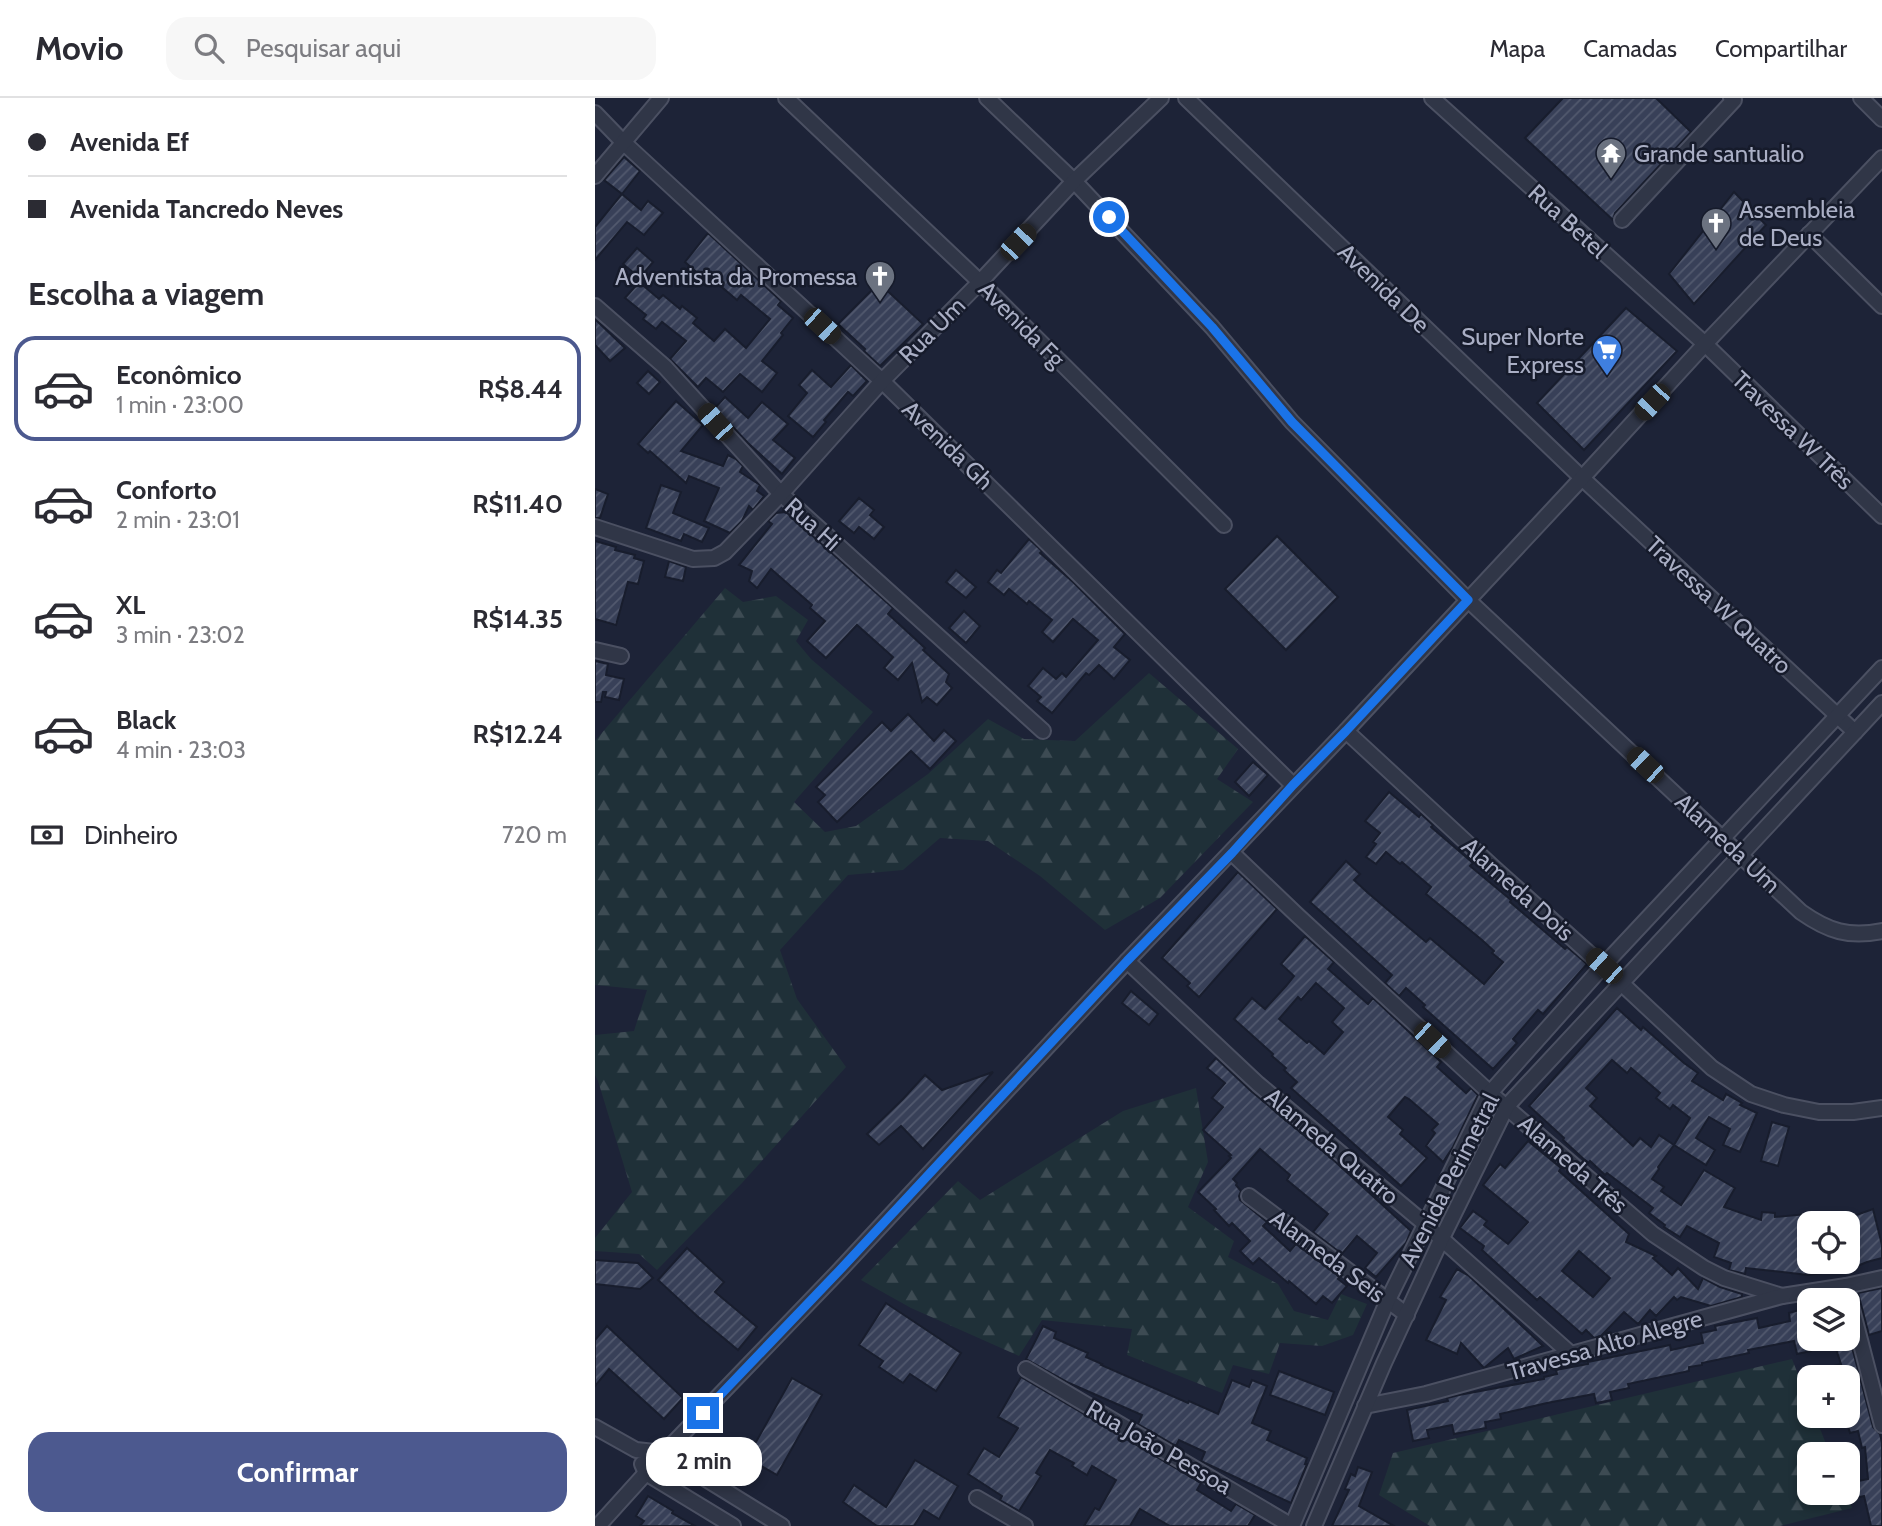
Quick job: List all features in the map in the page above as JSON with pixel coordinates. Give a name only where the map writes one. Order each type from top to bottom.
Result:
[{"type":"street","points":[[595,176],[661,98]]},
{"type":"street","name":"Avenida Fg","points":[[786,98],[980,282],[1224,525]]},
{"type":"street","name":"Alameda Um","points":[[987,98],[1074,181],[1212,327],[1292,422],[1468,600],[1801,912],[1829,929],[1869,933],[1882,931]]},
{"type":"street","name":"Rua Um","points":[[595,527],[693,559],[714,558],[725,552],[882,381],[980,282],[1074,181],[1161,98]]},
{"type":"street","name":"Avenida De","points":[[1186,98],[1582,478]]},
{"type":"street","name":"Rua Betel","points":[[1432,98],[1705,344]]},
{"type":"street","points":[[1622,220],[1734,100],[1731,98]]},
{"type":"street","points":[[1861,98],[1882,119]]},
{"type":"street","name":"Avenida Gh","points":[[595,113],[882,381],[1293,785]]},
{"type":"street","points":[[597,1526],[1882,158]]},
{"type":"street","points":[[1809,234],[1882,306]]},
{"type":"street","name":"Rua Hi","points":[[595,306],[665,367],[781,494],[1043,731]]},
{"type":"street","name":"Travessa W Três","points":[[1705,344],[1882,516]]},
{"type":"street","name":"Travessa W Quatro","points":[[1582,478],[1855,732]]},
{"type":"street","points":[[595,650],[621,656]]},
{"type":"street","name":"Avenida Perimetral","points":[[1292,1526],[1388,1301],[1490,1093],[1604,966],[1882,668]]},
{"type":"street","name":"Avenida Perimetral","points":[[1314,1526],[1384,1363],[1507,1106],[1882,703]]},
{"type":"street","name":"Alameda Dois","points":[[1346,731],[1604,966],[1711,1068],[1751,1094],[1784,1105],[1819,1112],[1853,1112],[1882,1108]]},
{"type":"street","name":"Alameda Três","points":[[1232,853],[1490,1093],[1653,1234],[1724,1279],[1782,1296]]},
{"type":"street","name":"Alameda Quatro","points":[[1127,961],[1258,1084],[1425,1224],[1571,1355]]},
{"type":"street","name":"Alameda Seis","points":[[1249,1196],[1407,1315]]},
{"type":"street","points":[[1882,1278],[1846,1286],[1882,1425]]},
{"type":"street","name":"Travessa Alto Alegre","points":[[1365,1406],[1426,1394],[1782,1296],[1846,1286]]},
{"type":"street","points":[[1365,1354],[1384,1363]]},
{"type":"street","name":"Rua João Pessoa","points":[[1025,1369],[1292,1526]]},
{"type":"street","points":[[595,1427],[636,1450],[664,1453],[782,1526]]},
{"type":"street","points":[[636,1450],[646,1473],[733,1526]]},
{"type":"street","points":[[977,1498],[1025,1526]]},
{"type":"green space","points":[[725,588],[743,602],[776,596],[808,620],[796,641],[811,659],[873,712],[794,802],[825,832],[856,826],[928,774],[988,719],[1024,739],[1075,741],[1149,673],[1238,749],[1217,779],[1253,802],[1160,898],[1105,930],[1040,876],[988,841],[940,838],[903,870],[848,875],[780,950],[797,999],[846,1067],[742,1183],[657,1270],[639,1254],[595,1251],[595,1238],[632,1192],[595,1075],[595,1035],[634,1031],[647,990],[595,985],[595,741]]},
{"type":"green space","points":[[1196,1088],[1208,1162],[1188,1207],[1234,1241],[1228,1257],[1278,1284],[1294,1311],[1328,1320],[1341,1294],[1367,1304],[1353,1335],[1322,1346],[1280,1343],[1269,1374],[1233,1365],[1222,1393],[1127,1355],[1132,1329],[1042,1320],[1019,1356],[911,1308],[861,1280],[958,1181],[980,1200],[1123,1111]]},
{"type":"green space","points":[[1792,1359],[1797,1372],[1797,1428],[1820,1428],[1825,1442],[1797,1442],[1797,1505],[1851,1505],[1852,1508],[1780,1526],[1430,1526],[1379,1495],[1393,1453]]},
{"type":"building","name":"Grande santualio","points":[[1563,98],[1656,98],[1691,132],[1615,213],[1613,220],[1525,138]]},
{"type":"building","points":[[624,157],[640,171],[622,194],[604,180]]},
{"type":"building","name":"Assembleia de Deus","points":[[1734,192],[1766,225],[1694,304],[1669,274]]},
{"type":"building","points":[[622,194],[641,210],[648,201],[663,213],[644,235],[627,222],[595,260],[595,227]]},
{"type":"building","points":[[708,233],[781,301],[778,305],[793,318],[762,361],[777,373],[762,392],[740,374],[723,392],[706,378],[698,387],[670,359],[686,341],[662,322],[656,329],[643,319],[646,315],[625,298],[639,282],[659,299],[663,295],[680,309],[682,306],[697,318],[693,323],[714,341],[725,329],[746,348],[770,319],[741,295],[737,300],[704,272],[701,276],[685,262]]},
{"type":"building","points":[[637,248],[653,262],[640,278],[623,264]]},
{"type":"building","name":"Adventista da Promessa","points":[[879,283],[923,324],[880,366],[838,324]]},
{"type":"building","name":"Super Norte Express","points":[[1626,308],[1677,351],[1584,450],[1537,403]]},
{"type":"building","points":[[595,319],[625,348],[610,361],[595,345]]},
{"type":"building","points":[[851,365],[867,381],[853,396],[848,392],[813,437],[788,416],[807,393],[799,385],[812,370],[831,387]]},
{"type":"building","points":[[648,371],[660,382],[649,394],[637,383]]},
{"type":"building","points":[[725,397],[748,418],[762,402],[788,424],[773,440],[795,458],[782,474],[715,408]]},
{"type":"building","points":[[676,401],[703,425],[681,451],[723,466],[728,455],[743,466],[740,472],[760,485],[757,491],[764,496],[753,510],[749,506],[742,521],[730,533],[704,521],[719,488],[689,476],[686,483],[650,451],[648,453],[638,444]]},
{"type":"building","points":[[661,485],[681,492],[673,513],[709,528],[702,542],[684,534],[681,541],[646,528]]},
{"type":"building","points":[[595,489],[608,494],[600,518],[595,518]]},
{"type":"building","points":[[859,498],[874,510],[870,515],[884,527],[874,539],[859,527],[854,533],[839,521]]},
{"type":"building","points":[[786,512],[893,608],[888,614],[949,674],[946,682],[952,688],[937,705],[927,697],[922,702],[912,663],[898,680],[884,668],[893,657],[857,625],[826,658],[807,641],[825,621],[810,608],[812,605],[771,569],[757,588],[749,581],[752,571],[739,565],[772,524],[768,521],[776,513]]},
{"type":"building","points":[[1277,536],[1338,597],[1286,650],[1225,589]]},
{"type":"building","points":[[1029,539],[1042,551],[1040,553],[1125,634],[1114,647],[1130,660],[1114,679],[1099,665],[1089,675],[1086,673],[1052,713],[1037,701],[1041,697],[1028,686],[1043,668],[1056,679],[1062,673],[1066,677],[1098,640],[1073,619],[1053,642],[1042,632],[1052,620],[1009,589],[1004,595],[988,582],[997,570],[1001,573]]},
{"type":"building","points":[[595,541],[616,547],[615,550],[635,555],[634,558],[644,561],[638,584],[628,582],[616,625],[595,619]]},
{"type":"building","points":[[669,561],[686,567],[683,581],[665,577]]},
{"type":"building","points":[[956,570],[976,587],[966,598],[946,582]]},
{"type":"building","points":[[964,611],[980,626],[966,643],[949,628]]},
{"type":"building","points":[[595,661],[608,664],[606,675],[624,679],[619,700],[605,697],[606,692],[603,692],[601,702],[595,702]]},
{"type":"building","points":[[908,714],[934,741],[944,730],[956,741],[930,769],[911,751],[837,822],[818,802],[825,795],[816,787],[882,722],[891,731]]},
{"type":"building","points":[[1253,762],[1268,775],[1249,796],[1235,782]]},
{"type":"building","points":[[1389,792],[1419,817],[1421,814],[1433,825],[1431,827],[1473,863],[1470,866],[1565,949],[1567,947],[1587,964],[1543,1014],[1538,1010],[1513,1039],[1517,1043],[1493,1069],[1423,1007],[1425,1005],[1406,988],[1399,996],[1385,983],[1392,975],[1310,902],[1346,861],[1360,874],[1354,880],[1368,893],[1426,942],[1430,938],[1484,984],[1503,962],[1482,940],[1426,894],[1431,887],[1402,862],[1400,864],[1386,852],[1376,864],[1366,857],[1380,833],[1365,821]]},
{"type":"building","points":[[1238,872],[1277,909],[1199,997],[1187,986],[1190,983],[1162,958]]},
{"type":"building","points":[[1305,936],[1334,962],[1328,969],[1368,1004],[1373,998],[1441,1062],[1437,1067],[1466,1093],[1471,1088],[1478,1095],[1443,1162],[1426,1146],[1435,1133],[1432,1130],[1438,1124],[1405,1097],[1388,1117],[1403,1130],[1400,1134],[1427,1158],[1401,1186],[1291,1088],[1297,1082],[1284,1070],[1286,1068],[1234,1019],[1252,998],[1265,1009],[1286,986],[1294,976],[1281,964]],"holes":[[[1316,983],[1344,1008],[1332,1022],[1343,1032],[1324,1054],[1279,1019],[1298,997],[1301,1000]]]},
{"type":"building","points":[[1131,991],[1158,1014],[1149,1025],[1122,1003]]},
{"type":"building","points":[[1617,1008],[1641,1030],[1643,1027],[1698,1073],[1692,1081],[1723,1100],[1726,1094],[1757,1113],[1740,1152],[1723,1145],[1730,1129],[1709,1117],[1696,1138],[1715,1150],[1706,1165],[1674,1145],[1652,1179],[1664,1187],[1661,1191],[1681,1205],[1704,1170],[1735,1188],[1724,1207],[1761,1220],[1762,1212],[1775,1213],[1775,1217],[1797,1215],[1797,1274],[1746,1268],[1745,1274],[1729,1270],[1731,1263],[1714,1257],[1719,1243],[1687,1226],[1680,1237],[1664,1227],[1665,1225],[1649,1213],[1653,1208],[1607,1173],[1605,1175],[1590,1161],[1588,1163],[1529,1106]],"holes":[[[1612,1060],[1627,1073],[1631,1068],[1660,1093],[1656,1098],[1670,1109],[1673,1105],[1690,1118],[1674,1145],[1659,1135],[1651,1147],[1640,1138],[1633,1146],[1590,1106],[1597,1098],[1586,1088]]]},
{"type":"building","points":[[1216,1058],[1411,1231],[1406,1243],[1376,1277],[1365,1268],[1377,1253],[1357,1236],[1342,1254],[1313,1232],[1328,1214],[1287,1180],[1290,1175],[1260,1149],[1233,1179],[1241,1191],[1240,1200],[1267,1222],[1263,1226],[1290,1251],[1296,1244],[1340,1277],[1338,1279],[1347,1286],[1332,1303],[1323,1296],[1316,1304],[1259,1258],[1253,1264],[1240,1251],[1250,1241],[1232,1223],[1229,1226],[1198,1192],[1231,1158],[1231,1155],[1203,1130],[1223,1107],[1212,1098],[1225,1083],[1207,1068]]},
{"type":"building","points":[[993,1072],[923,1149],[901,1126],[879,1145],[867,1134],[925,1075],[942,1090]]},
{"type":"building","points":[[1772,1122],[1789,1127],[1778,1166],[1761,1161]]},
{"type":"building","points":[[1528,1141],[1561,1168],[1559,1171],[1629,1234],[1626,1242],[1656,1256],[1653,1258],[1672,1275],[1678,1268],[1698,1289],[1703,1278],[1742,1294],[1742,1297],[1711,1306],[1681,1297],[1677,1300],[1674,1297],[1656,1316],[1650,1310],[1638,1324],[1624,1312],[1601,1336],[1594,1338],[1586,1330],[1582,1334],[1540,1297],[1537,1300],[1482,1250],[1484,1246],[1460,1228],[1473,1211],[1487,1221],[1484,1225],[1508,1244],[1528,1222],[1483,1185],[1500,1164],[1505,1168]],"holes":[[[1579,1251],[1610,1278],[1593,1297],[1562,1271]]]},
{"type":"building","points":[[1873,1209],[1882,1245],[1882,1258],[1860,1265],[1860,1214]]},
{"type":"building","points":[[687,1248],[724,1282],[715,1292],[757,1327],[738,1350],[658,1280]]},
{"type":"building","points":[[595,1260],[638,1263],[653,1278],[640,1289],[595,1284]]},
{"type":"building","points":[[1457,1269],[1469,1276],[1543,1346],[1514,1359],[1508,1348],[1484,1368],[1461,1343],[1457,1354],[1426,1340],[1446,1300],[1440,1297]]},
{"type":"building","points":[[1882,1288],[1882,1331],[1869,1335],[1860,1293]]},
{"type":"building","points":[[886,1303],[961,1353],[936,1391],[910,1374],[903,1383],[879,1367],[883,1361],[859,1345]]},
{"type":"building","points":[[1797,1311],[1797,1351],[1811,1351],[1797,1354],[1794,1341],[1748,1350],[1749,1353],[1689,1367],[1689,1371],[1628,1384],[1629,1388],[1610,1392],[1612,1400],[1596,1403],[1594,1394],[1547,1403],[1500,1414],[1501,1419],[1485,1422],[1486,1428],[1454,1434],[1452,1425],[1427,1430],[1429,1438],[1413,1441],[1407,1410],[1448,1401],[1447,1398],[1459,1395],[1544,1379],[1557,1374],[1556,1370],[1588,1362],[1670,1345],[1671,1350],[1703,1343],[1701,1333],[1716,1330],[1715,1326],[1757,1318],[1759,1328],[1790,1321],[1789,1313]]},
{"type":"building","points":[[607,1326],[683,1398],[664,1419],[609,1369],[595,1386],[595,1340]]},
{"type":"building","points":[[1043,1326],[1056,1332],[1054,1338],[1088,1353],[1086,1357],[1101,1365],[1218,1414],[1232,1380],[1249,1387],[1252,1380],[1267,1386],[1252,1423],[1271,1431],[1267,1440],[1307,1458],[1291,1503],[1201,1461],[1205,1452],[1179,1440],[1176,1446],[1138,1424],[1142,1415],[1069,1383],[1026,1359]]},
{"type":"building","points":[[1837,1351],[1853,1351],[1857,1365],[1838,1365],[1841,1364]]},
{"type":"building","points":[[1279,1371],[1334,1392],[1325,1415],[1270,1395]]},
{"type":"building","points":[[1021,1377],[1201,1483],[1197,1490],[1231,1511],[1236,1504],[1255,1515],[1248,1526],[1170,1526],[1140,1509],[1130,1526],[1084,1526],[1095,1508],[1099,1510],[1116,1480],[1092,1466],[1087,1475],[1072,1466],[1074,1463],[1050,1450],[1036,1473],[1041,1476],[1019,1511],[1000,1500],[1002,1496],[968,1474],[984,1448],[999,1457],[1018,1428],[998,1417]]},
{"type":"building","points":[[792,1378],[822,1395],[777,1475],[747,1458]]},
{"type":"building","points":[[1860,1378],[1873,1427],[1880,1434],[1882,1443],[1882,1526],[1871,1526],[1864,1496],[1860,1497],[1860,1481],[1868,1479],[1865,1447],[1862,1448],[1858,1431],[1850,1433],[1849,1428],[1860,1428]]},
{"type":"building","points":[[915,1460],[958,1486],[939,1519],[924,1510],[914,1526],[877,1526],[843,1502],[854,1485],[886,1507]]},
{"type":"building","points":[[1358,1467],[1372,1472],[1359,1506],[1394,1526],[1332,1526],[1349,1490],[1345,1489],[1351,1474],[1355,1476]]},
{"type":"building","points":[[648,1496],[695,1526],[640,1526],[644,1521],[636,1516]]},
{"type":"place","name":"Grande santualio","points":[[1611,180]]},
{"type":"place","name":"Assembleia de Deus","points":[[1716,250]]},
{"type":"place","name":"Adventista da Promessa","points":[[880,303]]},
{"type":"place","name":"Super Norte Express","points":[[1607,377]]},
{"type":"route","points":[[703,1413],[1468,600],[1292,422],[1212,327],[1109,217]]}]
